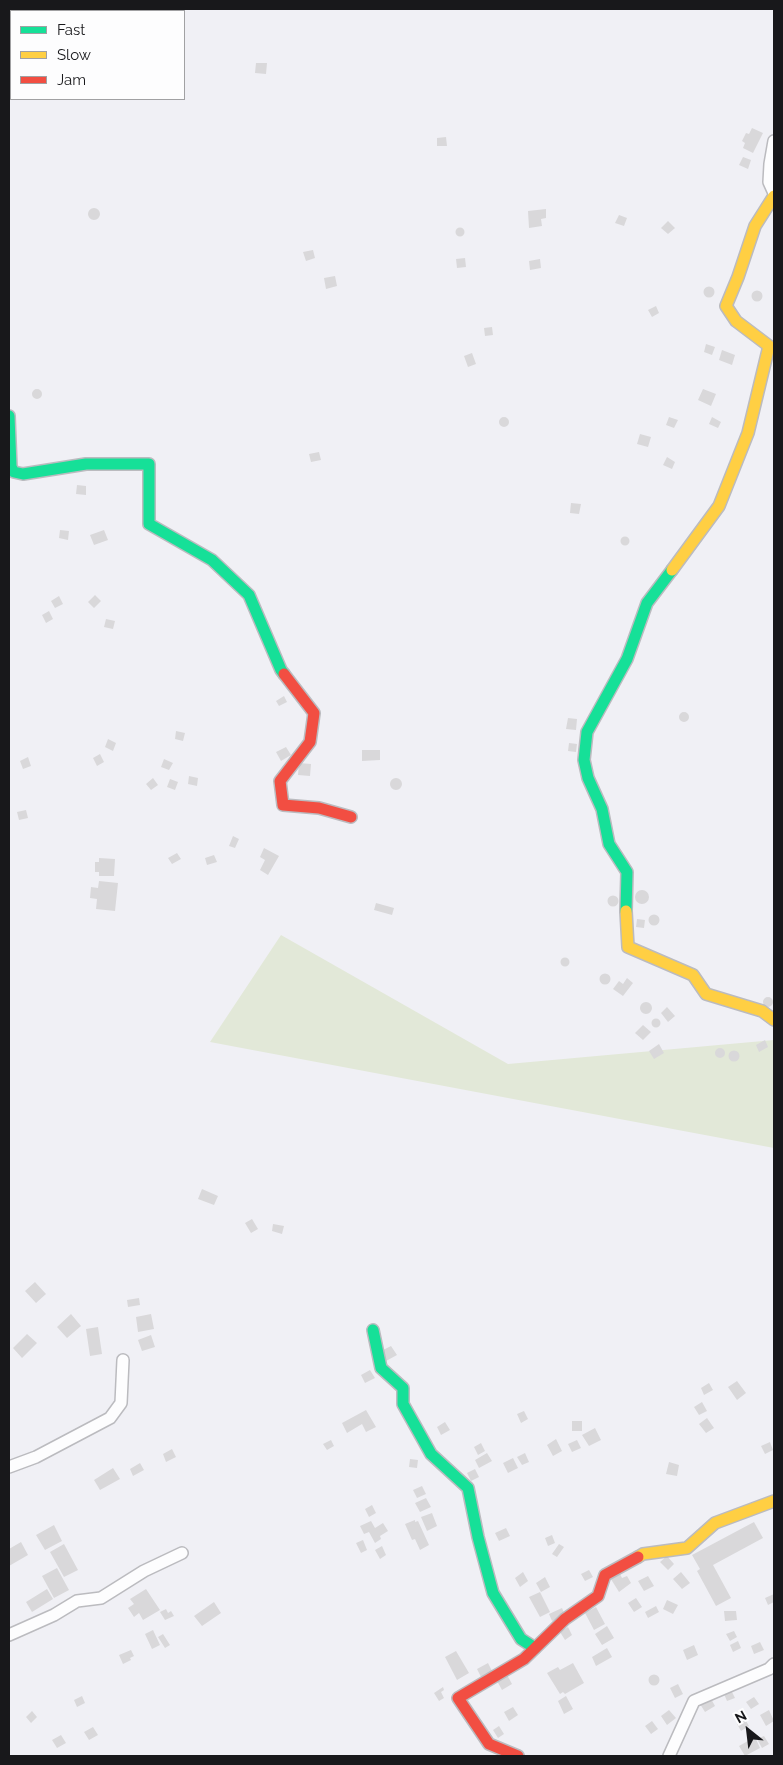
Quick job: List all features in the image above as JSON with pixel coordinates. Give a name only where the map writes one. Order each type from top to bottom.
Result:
[{"type":"street","points":[[774,140],[769,182],[774,194],[755,226],[726,306],[736,321],[768,346],[748,433],[719,506],[647,603],[627,659],[587,732],[584,760],[588,778],[602,809],[609,844],[627,872],[628,947],[693,975],[706,994],[762,1011],[774,1020]]},
{"type":"street","points":[[9,416],[11,467],[14,472],[23,474],[86,464],[149,464],[149,524],[212,560],[249,595],[281,670],[314,713],[310,742],[280,781],[283,804],[319,808],[351,816]]},
{"type":"street","points":[[373,1330],[382,1368],[403,1388],[403,1404],[431,1454],[468,1488],[478,1537],[493,1593],[521,1638],[535,1648]]},
{"type":"street","points":[[9,1467],[36,1457],[110,1418],[122,1403],[123,1360]]},
{"type":"street","points":[[518,1756],[488,1744],[458,1698],[524,1659],[565,1619],[598,1596],[605,1575],[644,1554],[687,1548],[716,1522],[774,1501]]},
{"type":"street","points":[[9,1635],[77,1601],[101,1598],[144,1571],[182,1553]]},
{"type":"street","points":[[669,1756],[694,1701],[769,1669],[774,1664]]},
{"type":"green space","points":[[281,935],[508,1064],[774,1040],[774,1148],[210,1042]]},
{"type":"building","points":[[256,63],[267,63],[266,74],[255,73]]},
{"type":"building","points":[[752,128],[763,133],[753,153],[743,148],[745,143],[742,141],[746,133],[749,134]]},
{"type":"building","points":[[446,137],[447,146],[437,146],[437,138]]},
{"type":"building","points":[[743,157],[751,160],[748,169],[739,165]]},
{"type":"building","points":[[92,208],[96,208],[100,214],[96,220],[92,220],[88,216],[88,212]]},
{"type":"building","points":[[546,209],[546,218],[541,219],[542,226],[529,228],[528,211]]},
{"type":"building","points":[[619,215],[627,218],[624,226],[615,223]]},
{"type":"building","points":[[668,221],[675,228],[668,234],[661,228]]},
{"type":"building","points":[[460,227],[465,232],[460,237],[455,232]]},
{"type":"building","points":[[313,250],[315,258],[306,261],[303,252]]},
{"type":"building","points":[[465,258],[466,267],[457,268],[456,259]]},
{"type":"building","points":[[540,259],[541,268],[530,270],[529,261]]},
{"type":"building","points":[[335,276],[337,286],[326,289],[324,278]]},
{"type":"building","points":[[709,286],[715,292],[709,298],[703,292]]},
{"type":"building","points":[[755,291],[759,291],[762,296],[761,300],[755,301],[752,298],[752,294]]},
{"type":"building","points":[[656,306],[659,313],[652,317],[648,310]]},
{"type":"building","points":[[492,327],[493,335],[485,336],[484,328]]},
{"type":"building","points":[[706,344],[715,347],[712,355],[704,352]]},
{"type":"building","points":[[722,350],[735,355],[732,365],[719,360]]},
{"type":"building","points":[[472,353],[476,364],[468,367],[464,356]]},
{"type":"building","points":[[35,389],[39,389],[42,394],[41,398],[35,399],[32,396],[32,392]]},
{"type":"building","points":[[703,389],[716,394],[711,406],[698,400]]},
{"type":"building","points":[[502,417],[506,417],[509,422],[508,426],[502,427],[499,424],[499,420]]},
{"type":"building","points":[[669,417],[678,420],[674,428],[666,425]]},
{"type":"building","points":[[712,417],[721,422],[718,428],[709,424]]},
{"type":"building","points":[[640,434],[651,437],[648,447],[637,444]]},
{"type":"building","points":[[319,452],[321,460],[311,462],[309,454]]},
{"type":"building","points":[[667,457],[675,462],[672,469],[663,465]]},
{"type":"building","points":[[77,485],[86,486],[86,495],[76,494]]},
{"type":"building","points":[[571,503],[581,504],[579,514],[570,513]]},
{"type":"building","points":[[60,530],[69,531],[68,540],[59,538]]},
{"type":"building","points":[[104,530],[108,540],[94,545],[90,535]]},
{"type":"building","points":[[625,536],[630,541],[625,546],[620,541]]},
{"type":"building","points":[[95,595],[101,601],[94,608],[88,602]]},
{"type":"building","points":[[59,596],[63,604],[55,608],[51,601]]},
{"type":"building","points":[[49,611],[53,619],[46,623],[42,615]]},
{"type":"building","points":[[106,619],[115,621],[113,629],[104,627]]},
{"type":"building","points":[[284,696],[287,702],[279,706],[276,701]]},
{"type":"building","points":[[682,712],[686,712],[689,717],[688,721],[682,722],[679,719],[679,715]]},
{"type":"building","points":[[568,718],[577,719],[576,730],[566,729]]},
{"type":"building","points":[[176,731],[185,733],[183,741],[175,739]]},
{"type":"building","points":[[108,739],[116,743],[113,751],[105,747]]},
{"type":"building","points":[[569,743],[577,744],[576,752],[568,751]]},
{"type":"building","points":[[286,747],[291,755],[281,761],[276,752]]},
{"type":"building","points":[[362,750],[380,750],[380,760],[362,761]]},
{"type":"building","points":[[100,754],[104,762],[97,766],[93,758]]},
{"type":"building","points":[[28,757],[31,766],[23,769],[20,761]]},
{"type":"building","points":[[164,759],[173,763],[169,770],[161,767]]},
{"type":"building","points":[[299,763],[311,764],[310,776],[298,775]]},
{"type":"building","points":[[189,776],[198,778],[197,786],[188,784]]},
{"type":"building","points":[[153,778],[158,785],[151,790],[146,784]]},
{"type":"building","points":[[396,778],[402,784],[396,790],[390,784]]},
{"type":"building","points":[[170,779],[178,782],[175,790],[167,787]]},
{"type":"building","points":[[26,810],[28,818],[19,820],[17,812]]},
{"type":"building","points":[[233,836],[239,839],[235,848],[229,846]]},
{"type":"building","points":[[264,848],[279,856],[268,875],[260,870],[265,860],[260,857]]},
{"type":"building","points":[[177,853],[181,859],[172,864],[168,858]]},
{"type":"building","points":[[214,855],[217,862],[207,865],[205,858]]},
{"type":"building","points":[[99,858],[115,859],[114,876],[99,876],[99,872],[95,872],[95,862],[99,862]]},
{"type":"building","points":[[99,881],[118,883],[115,911],[96,909],[97,899],[90,898],[91,887],[98,888]]},
{"type":"building","points":[[642,890],[647,892],[649,897],[647,902],[642,904],[637,902],[635,897],[637,892]]},
{"type":"building","points":[[613,895],[619,901],[613,907],[607,901]]},
{"type":"building","points":[[376,903],[394,908],[392,915],[374,910]]},
{"type":"building","points":[[652,915],[656,915],[659,920],[658,924],[652,925],[649,922],[649,918]]},
{"type":"building","points":[[637,919],[645,920],[644,928],[636,927]]},
{"type":"building","points":[[565,958],[569,962],[565,966],[561,962]]},
{"type":"building","points":[[605,973],[611,979],[605,985],[599,979]]},
{"type":"building","points":[[627,978],[633,983],[623,996],[613,989],[619,981],[623,984]]},
{"type":"building","points":[[768,997],[773,1002],[768,1007],[763,1002]]},
{"type":"building","points":[[644,1002],[648,1002],[652,1008],[648,1014],[644,1014],[640,1010],[640,1006]]},
{"type":"building","points":[[667,1007],[675,1016],[668,1022],[661,1013]]},
{"type":"building","points":[[656,1018],[661,1023],[656,1028],[651,1023]]},
{"type":"building","points":[[643,1025],[651,1032],[643,1040],[635,1033]]},
{"type":"building","points":[[765,1040],[768,1047],[759,1052],[756,1045]]},
{"type":"building","points":[[659,1044],[664,1053],[654,1059],[649,1051]]},
{"type":"building","points":[[720,1048],[725,1053],[720,1058],[715,1053]]},
{"type":"building","points":[[732,1051],[736,1051],[739,1056],[738,1060],[732,1061],[729,1058],[729,1054]]},
{"type":"building","points":[[202,1189],[218,1196],[214,1205],[198,1199]]},
{"type":"building","points":[[252,1219],[258,1229],[251,1233],[245,1223]]},
{"type":"building","points":[[273,1224],[284,1226],[282,1234],[272,1231]]},
{"type":"building","points":[[35,1282],[46,1294],[36,1303],[25,1291]]},
{"type":"building","points":[[139,1298],[140,1305],[128,1307],[127,1300]]},
{"type":"building","points":[[71,1314],[81,1326],[67,1338],[57,1327]]},
{"type":"building","points":[[151,1314],[154,1329],[138,1332],[136,1317]]},
{"type":"building","points":[[98,1327],[102,1354],[90,1356],[86,1329]]},
{"type":"building","points":[[27,1334],[37,1343],[22,1358],[13,1348]]},
{"type":"building","points":[[151,1335],[155,1347],[142,1351],[138,1340]]},
{"type":"building","points":[[391,1346],[397,1355],[386,1361],[381,1351]]},
{"type":"building","points":[[370,1370],[375,1378],[365,1383],[361,1375]]},
{"type":"building","points":[[737,1381],[746,1393],[737,1400],[728,1387]]},
{"type":"building","points":[[709,1383],[713,1390],[704,1395],[701,1388]]},
{"type":"building","points":[[702,1402],[707,1411],[699,1415],[694,1407]]},
{"type":"building","points":[[366,1410],[376,1427],[366,1432],[362,1424],[347,1433],[342,1423]]},
{"type":"building","points":[[524,1411],[528,1419],[521,1423],[517,1414]]},
{"type":"building","points":[[707,1418],[714,1428],[706,1433],[699,1424]]},
{"type":"building","points":[[572,1421],[582,1421],[582,1431],[572,1431]]},
{"type":"building","points":[[445,1422],[450,1430],[441,1435],[437,1427]]},
{"type":"building","points":[[595,1428],[601,1440],[589,1446],[582,1435]]},
{"type":"building","points":[[556,1439],[562,1451],[553,1456],[547,1445]]},
{"type":"building","points":[[331,1440],[334,1446],[327,1450],[323,1444]]},
{"type":"building","points":[[577,1440],[581,1448],[572,1452],[568,1444]]},
{"type":"building","points":[[770,1442],[773,1450],[765,1454],[761,1446]]},
{"type":"building","points":[[481,1443],[485,1451],[478,1455],[474,1447]]},
{"type":"building","points":[[172,1449],[176,1457],[166,1462],[163,1454]]},
{"type":"building","points":[[487,1453],[492,1461],[479,1468],[475,1460]]},
{"type":"building","points":[[525,1453],[529,1462],[522,1465],[517,1457]]},
{"type":"building","points":[[513,1458],[518,1468],[508,1473],[503,1463]]},
{"type":"building","points":[[410,1459],[418,1460],[417,1468],[409,1467]]},
{"type":"building","points":[[669,1462],[679,1465],[677,1476],[666,1474]]},
{"type":"building","points":[[140,1463],[144,1470],[133,1476],[130,1469]]},
{"type":"building","points":[[113,1468],[120,1479],[100,1490],[94,1480]]},
{"type":"building","points":[[475,1469],[479,1477],[471,1481],[467,1473]]},
{"type":"building","points":[[422,1486],[426,1494],[417,1498],[413,1490]]},
{"type":"building","points":[[426,1498],[431,1507],[420,1512],[415,1503]]},
{"type":"building","points":[[372,1505],[376,1513],[369,1517],[365,1509]]},
{"type":"building","points":[[432,1513],[437,1526],[427,1531],[421,1517]]},
{"type":"building","points":[[415,1520],[415,1522],[418,1521],[429,1545],[420,1550],[415,1539],[412,1540],[405,1524]]},
{"type":"building","points":[[371,1521],[375,1528],[383,1523],[388,1531],[380,1536],[381,1539],[375,1543],[369,1532],[364,1534],[360,1526]]},
{"type":"building","points":[[754,1522],[763,1538],[713,1565],[731,1598],[716,1606],[697,1571],[700,1569],[692,1555]]},
{"type":"building","points":[[54,1525],[62,1541],[45,1550],[36,1535]]},
{"type":"building","points":[[506,1528],[510,1536],[499,1541],[495,1533]]},
{"type":"building","points":[[552,1535],[555,1543],[548,1546],[545,1538]]},
{"type":"building","points":[[363,1540],[367,1550],[361,1553],[356,1543]]},
{"type":"building","points":[[21,1542],[28,1555],[9,1566],[9,1549]]},
{"type":"building","points":[[64,1544],[78,1570],[64,1577],[50,1552]]},
{"type":"building","points":[[559,1544],[564,1547],[557,1557],[552,1554]]},
{"type":"building","points":[[382,1546],[386,1555],[380,1559],[375,1550]]},
{"type":"building","points":[[667,1556],[674,1564],[668,1570],[660,1562]]},
{"type":"building","points":[[57,1568],[69,1590],[54,1598],[42,1576]]},
{"type":"building","points":[[589,1570],[593,1577],[585,1581],[581,1574]]},
{"type":"building","points":[[618,1570],[622,1578],[627,1576],[631,1583],[619,1592],[609,1576]]},
{"type":"building","points":[[523,1572],[528,1581],[520,1587],[515,1578]]},
{"type":"building","points":[[681,1572],[690,1583],[682,1589],[673,1579]]},
{"type":"building","points":[[648,1576],[654,1586],[644,1591],[638,1581]]},
{"type":"building","points":[[545,1577],[550,1587],[541,1592],[536,1583]]},
{"type":"building","points":[[47,1589],[53,1599],[32,1612],[26,1602]]},
{"type":"building","points":[[146,1589],[160,1610],[143,1620],[139,1613],[134,1617],[128,1608],[134,1604],[130,1599]]},
{"type":"building","points":[[540,1592],[550,1612],[540,1617],[529,1597]]},
{"type":"building","points":[[774,1594],[774,1602],[768,1605],[765,1598]]},
{"type":"building","points":[[636,1598],[642,1607],[634,1612],[628,1603]]},
{"type":"building","points":[[667,1600],[678,1605],[673,1614],[663,1609]]},
{"type":"building","points":[[214,1602],[221,1613],[202,1626],[194,1616]]},
{"type":"building","points":[[656,1606],[659,1612],[648,1618],[645,1612]]},
{"type":"building","points":[[596,1607],[605,1624],[594,1630],[585,1613]]},
{"type":"building","points":[[562,1608],[565,1615],[552,1621],[549,1614]]},
{"type":"building","points":[[166,1609],[168,1613],[171,1611],[174,1616],[165,1620],[160,1612]]},
{"type":"building","points":[[724,1611],[736,1611],[737,1620],[725,1621]]},
{"type":"building","points":[[607,1626],[614,1638],[602,1645],[595,1634]]},
{"type":"building","points":[[568,1627],[572,1635],[565,1640],[560,1632]]},
{"type":"building","points":[[153,1630],[160,1645],[152,1649],[145,1634]]},
{"type":"building","points":[[734,1631],[737,1637],[730,1641],[726,1634]]},
{"type":"building","points":[[163,1634],[170,1645],[165,1648],[158,1637]]},
{"type":"building","points":[[738,1641],[741,1648],[733,1652],[730,1645]]},
{"type":"building","points":[[760,1642],[764,1650],[754,1654],[751,1646]]},
{"type":"building","points":[[694,1645],[698,1655],[687,1660],[683,1650]]},
{"type":"building","points":[[607,1648],[612,1657],[596,1666],[592,1657]]},
{"type":"building","points":[[131,1650],[134,1656],[123,1664],[119,1655]]},
{"type":"building","points":[[456,1651],[469,1673],[457,1680],[445,1657]]},
{"type":"building","points":[[488,1663],[492,1671],[481,1677],[477,1669]]},
{"type":"building","points":[[573,1663],[584,1683],[565,1694],[563,1692],[560,1694],[547,1673],[558,1667],[560,1670]]},
{"type":"building","points":[[506,1673],[512,1684],[502,1690],[496,1679]]},
{"type":"building","points":[[652,1675],[656,1675],[659,1680],[658,1684],[652,1685],[649,1682],[649,1678]]},
{"type":"building","points":[[678,1684],[683,1694],[675,1698],[670,1688]]},
{"type":"building","points":[[443,1687],[444,1690],[441,1692],[444,1698],[439,1701],[434,1693]]},
{"type":"building","points":[[731,1690],[735,1698],[727,1701],[724,1694]]},
{"type":"building","points":[[82,1696],[85,1703],[77,1707],[74,1700]]},
{"type":"building","points":[[566,1696],[573,1709],[564,1714],[558,1701]]},
{"type":"building","points":[[710,1697],[715,1706],[705,1712],[700,1704]]},
{"type":"building","points":[[754,1697],[759,1704],[751,1709],[746,1702]]},
{"type":"building","points":[[513,1707],[518,1715],[509,1721],[504,1712]]},
{"type":"building","points":[[669,1710],[676,1718],[667,1725],[661,1716]]},
{"type":"building","points":[[769,1710],[774,1721],[766,1726],[760,1715]]},
{"type":"building","points":[[32,1711],[37,1717],[31,1723],[26,1717]]},
{"type":"building","points":[[745,1719],[749,1726],[741,1731],[737,1724]]},
{"type":"building","points":[[652,1721],[658,1729],[651,1734],[645,1726]]},
{"type":"building","points":[[499,1726],[504,1734],[498,1738],[493,1730]]},
{"type":"building","points":[[93,1727],[98,1735],[89,1740],[84,1732]]},
{"type":"building","points":[[61,1735],[66,1743],[57,1748],[52,1740]]},
{"type":"building","points":[[764,1736],[769,1744],[762,1748],[757,1739]]},
{"type":"building","points":[[755,1737],[760,1748],[745,1756],[739,1746]]},
{"type":"traffic: fast","points":[[9,416],[11,467],[14,472],[23,474],[86,464],[149,464],[149,524],[212,560],[249,595],[284,674]]},
{"type":"traffic: fast","points":[[626,911],[627,872],[609,844],[602,809],[588,778],[584,760],[587,732],[627,659],[647,603],[672,570]]},
{"type":"traffic: fast","points":[[373,1330],[381,1368],[403,1388],[403,1404],[431,1454],[468,1488],[478,1537],[493,1593],[521,1639],[535,1648]]},
{"type":"traffic: slow","points":[[672,570],[719,506],[748,433],[769,346],[736,321],[726,306],[755,226],[774,196]]},
{"type":"traffic: slow","points":[[626,911],[628,947],[693,975],[706,994],[762,1011],[774,1020]]},
{"type":"traffic: slow","points":[[638,1557],[643,1554],[687,1548],[715,1523],[774,1501]]},
{"type":"traffic: jam","points":[[284,674],[314,713],[310,742],[280,781],[283,805],[319,808],[351,817]]},
{"type":"traffic: jam","points":[[518,1756],[489,1744],[458,1698],[524,1659],[565,1619],[598,1596],[605,1575],[638,1557]]}]
